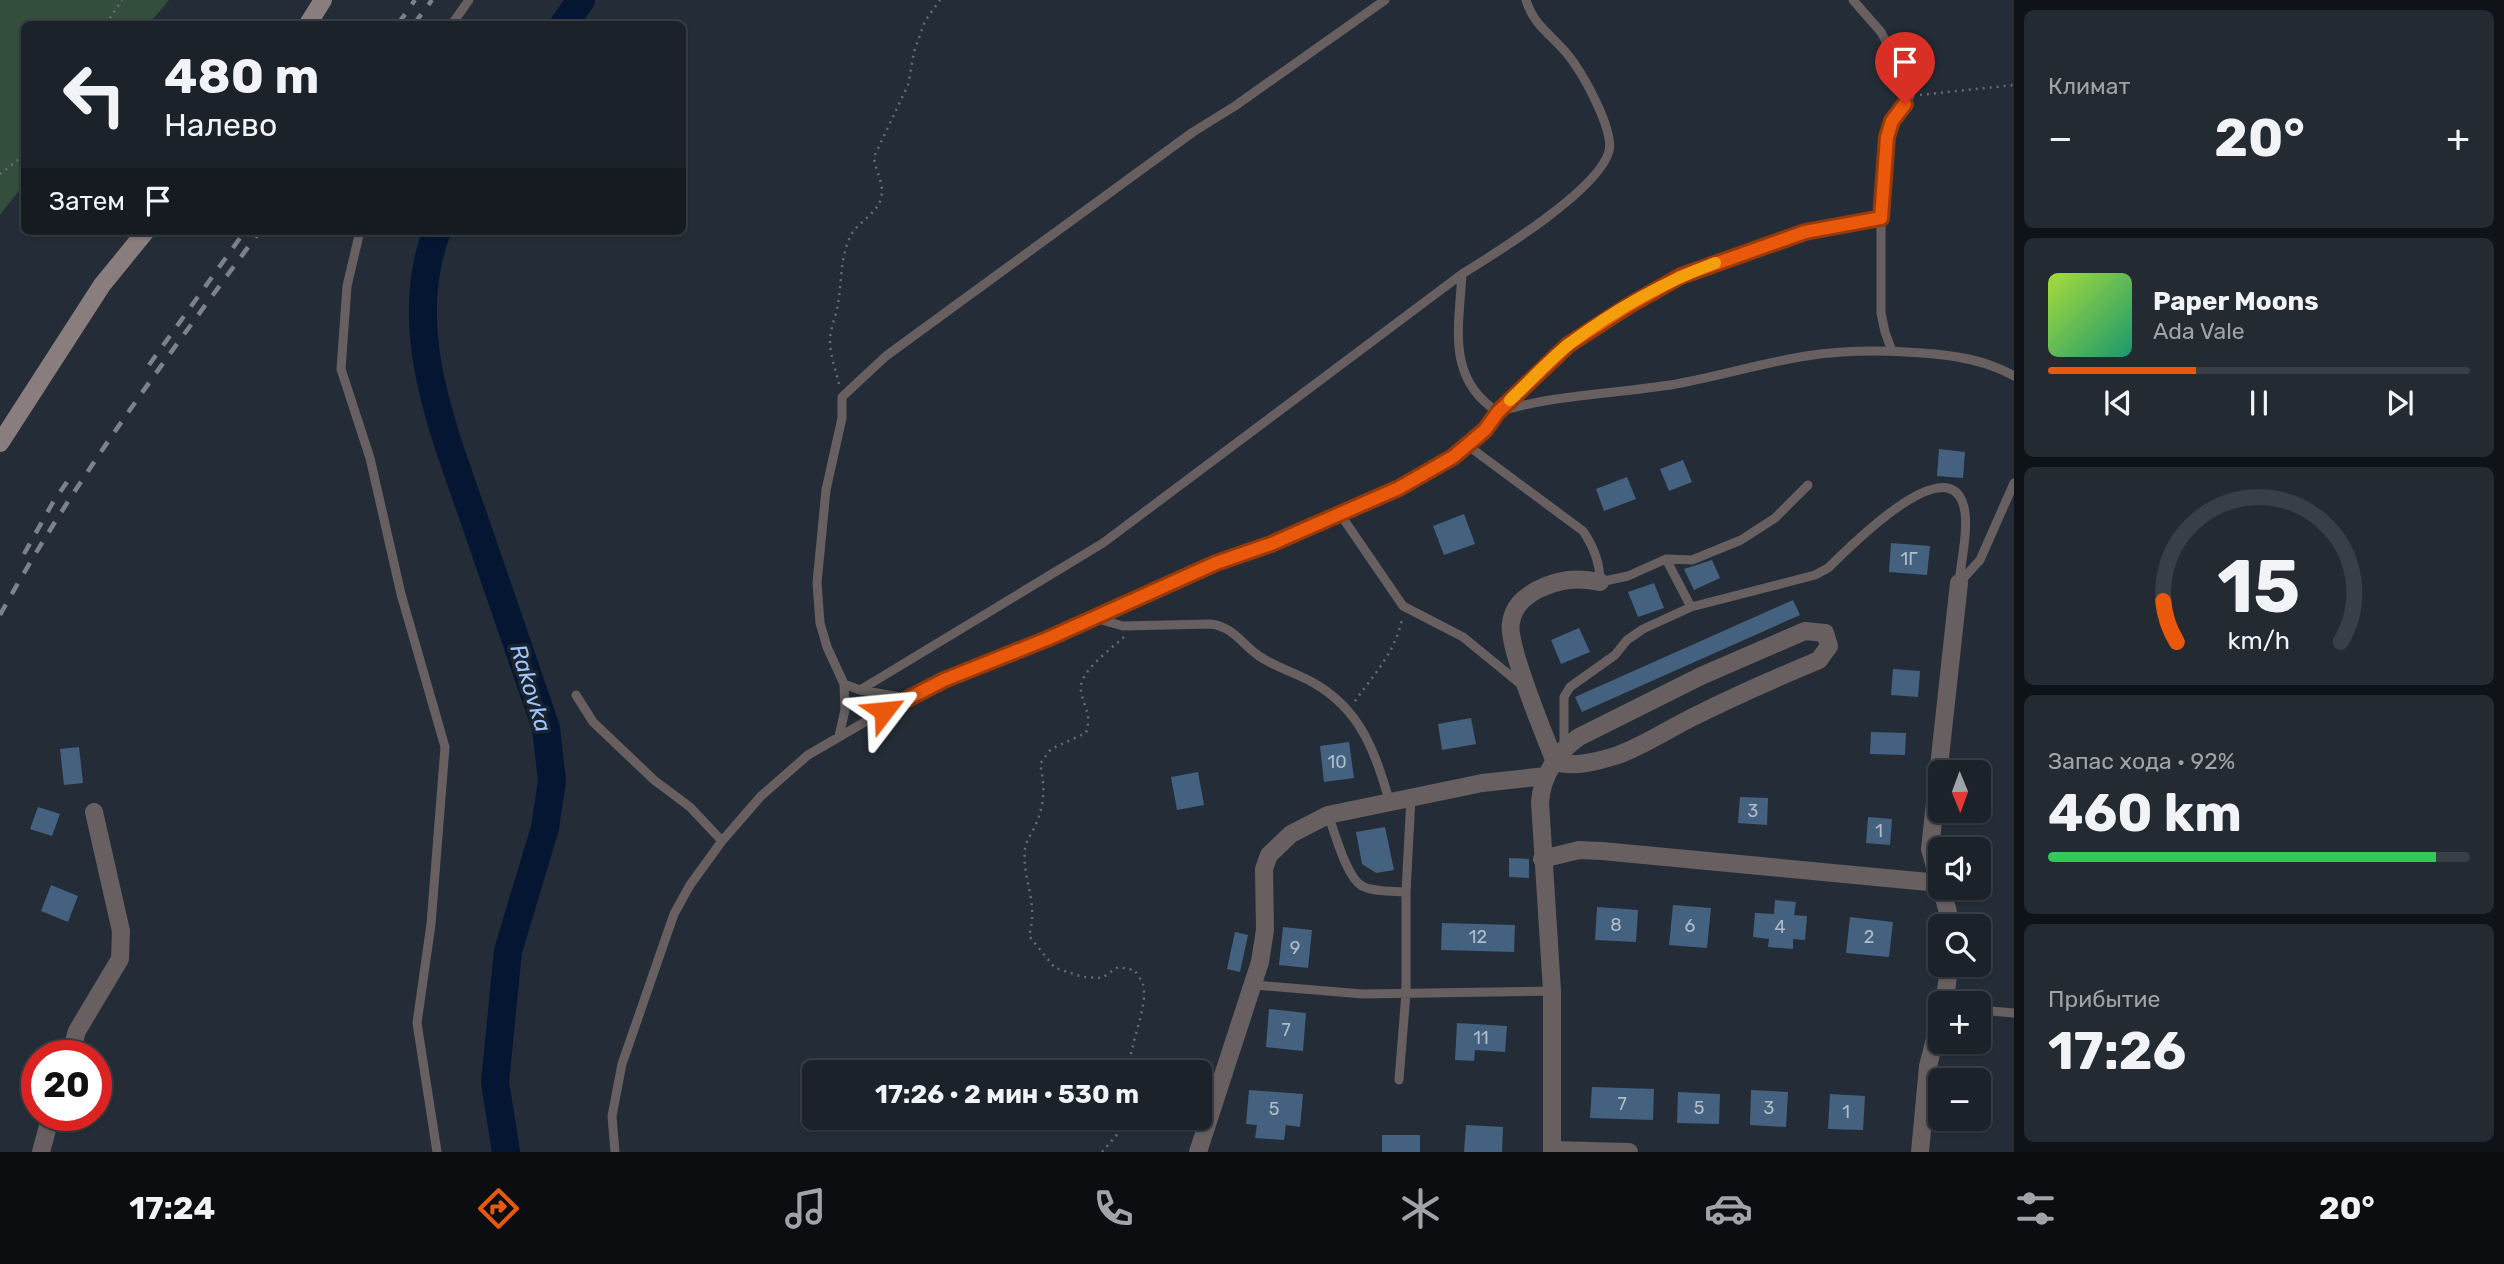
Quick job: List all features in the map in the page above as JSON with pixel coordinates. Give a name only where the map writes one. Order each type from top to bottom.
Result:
[{"type":"main road","points":[[310,21],[323,0]]},
{"type":"main road","points":[[0,443],[102,285],[143,235]]},
{"type":"street","points":[[1555,763],[1529,692],[1510,625],[1518,603],[1545,586],[1579,578],[1600,582]]},
{"type":"street","points":[[1930,837],[1959,583]]},
{"type":"street","points":[[1198,1152],[1254,985],[1264,946],[1263,890],[1269,855],[1290,834],[1328,815],[1482,783],[1555,763],[1586,763],[1618,755],[1746,691],[1819,660],[1829,646],[1825,633],[1805,631],[1701,676],[1579,737],[1555,763],[1540,802],[1552,991],[1552,1151],[1629,1152]]},
{"type":"street","points":[[74,1040],[77,1031],[120,959],[121,931],[94,812]]},
{"type":"street","points":[[1542,859],[1579,850],[1602,850],[1928,882]]},
{"type":"street","points":[[1920,1152],[1931,1054]]},
{"type":"street","points":[[41,1152],[47,1131]]},
{"type":"lane","points":[[454,21],[469,0]]},
{"type":"lane","points":[[839,736],[845,710],[844,684],[820,624],[817,583],[826,490],[842,418],[842,397],[886,356],[1193,132],[1235,106],[1385,0]]},
{"type":"lane","points":[[860,690],[1103,543],[1462,274],[1521,237],[1587,183],[1604,161],[1609,150],[1609,137],[1597,106],[1574,63],[1562,47],[1537,24],[1526,0]]},
{"type":"lane","points":[[1853,0],[1903,61],[1911,77],[1910,96],[1892,121],[1887,137],[1881,218],[1881,313],[1892,351]]},
{"type":"lane","points":[[615,1152],[612,1126],[614,1098],[622,1064],[674,914],[690,885],[722,841],[761,796],[808,755],[906,698],[944,680],[1399,488],[1453,457],[1485,430],[1498,412],[1568,345],[1681,276],[1805,232],[1881,218]]},
{"type":"lane","points":[[359,235],[347,286],[341,369],[370,458],[401,594],[445,747],[430,924],[417,1023],[437,1152]]},
{"type":"lane","points":[[1462,274],[1458,335],[1460,360],[1474,393],[1483,403],[1498,412],[1539,402],[1679,383],[1808,356],[1852,351],[1939,354],[1974,360],[2014,376]]},
{"type":"lane","points":[[1467,445],[1583,531],[1593,547],[1600,582],[1628,576],[1666,559],[1692,560],[1741,540],[1775,518],[1808,485]]},
{"type":"lane","points":[[1959,583],[1980,560],[2012,495],[2014,483]]},
{"type":"lane","points":[[1555,763],[1564,696],[1570,687],[1615,654],[1627,640],[1643,629],[1691,607],[1815,575],[1828,568],[1905,500],[1923,490],[1945,488],[1956,494],[1964,506],[1959,583]]},
{"type":"lane","points":[[1340,514],[1402,606],[1463,637],[1529,692]]},
{"type":"lane","points":[[1666,559],[1691,607]]},
{"type":"lane","points":[[1095,618],[1123,626],[1223,626],[1233,632],[1258,656],[1315,684],[1349,710],[1375,755],[1390,803]]},
{"type":"lane","points":[[844,684],[860,690],[906,698]]},
{"type":"lane","points":[[576,695],[593,722],[654,780],[690,807],[722,841]]},
{"type":"lane","points":[[1399,1080],[1406,993],[1406,892],[1411,797]]},
{"type":"lane","points":[[1328,815],[1352,876],[1360,885],[1406,892]]},
{"type":"lane","points":[[1254,985],[1363,994],[1552,991]]},
{"type":"lane","points":[[1991,1011],[2014,1013]]},
{"type":"path","points":[[108,21],[122,0]]},
{"type":"path","points":[[842,397],[830,341],[838,302],[842,260],[852,234],[869,214],[877,209],[880,202],[881,182],[874,169],[874,157],[908,85],[914,52],[925,21],[940,0]]},
{"type":"path","points":[[1910,96],[2014,85]]},
{"type":"path","points":[[0,174],[21,157]]},
{"type":"path","points":[[1349,710],[1397,639],[1402,606]]},
{"type":"path","points":[[1125,636],[1084,676],[1080,688],[1090,720],[1086,733],[1051,749],[1040,764],[1045,793],[1036,824],[1025,845],[1025,868],[1034,919],[1029,936],[1055,968],[1083,978],[1102,978],[1118,967],[1134,970],[1143,984],[1142,1005],[1131,1060]]},
{"type":"path","points":[[1102,1152],[1121,1130]]},
{"type":"green space","points":[[0,0],[169,0],[152,21],[21,21],[21,188],[0,215]]},
{"type":"building","points":[[1939,449],[1965,452],[1963,478],[1937,476]]},
{"type":"building","points":[[1683,460],[1692,482],[1669,491],[1660,469]]},
{"type":"building","points":[[1627,477],[1636,499],[1604,511],[1596,489]]},
{"type":"building","points":[[1464,514],[1475,544],[1444,555],[1433,526]]},
{"type":"building","points":[[1891,543],[1930,546],[1927,575],[1889,572]]},
{"type":"building","points":[[1712,560],[1720,578],[1694,590],[1684,569]]},
{"type":"building","points":[[1654,583],[1664,608],[1638,617],[1628,592]]},
{"type":"building","points":[[1793,600],[1800,615],[1582,712],[1575,697]]},
{"type":"building","points":[[1579,628],[1590,652],[1561,664],[1551,640]]},
{"type":"building","points":[[1893,669],[1920,671],[1918,697],[1891,695]]},
{"type":"building","points":[[1471,718],[1476,744],[1442,750],[1438,724]]},
{"type":"building","points":[[1871,732],[1906,733],[1905,755],[1870,754]]},
{"type":"building","points":[[1349,742],[1354,778],[1324,782],[1320,746]]},
{"type":"building","points":[[79,747],[83,783],[64,785],[60,749]]},
{"type":"building","points":[[1198,772],[1204,805],[1177,810],[1171,777]]},
{"type":"building","points":[[1740,797],[1768,798],[1767,825],[1738,823]]},
{"type":"building","points":[[38,807],[60,814],[52,836],[30,829]]},
{"type":"building","points":[[1868,817],[1892,819],[1890,845],[1866,843]]},
{"type":"building","points":[[1385,827],[1394,870],[1376,873],[1362,864],[1356,832]]},
{"type":"building","points":[[1509,858],[1529,859],[1529,878],[1509,877]]},
{"type":"building","points":[[51,885],[78,896],[68,922],[41,911]]},
{"type":"building","points":[[1775,900],[1796,902],[1794,915],[1807,916],[1805,940],[1793,939],[1793,949],[1768,947],[1769,939],[1753,937],[1755,913],[1774,914]]},
{"type":"building","points":[[1673,905],[1711,908],[1707,948],[1669,945]]},
{"type":"building","points":[[1597,907],[1638,910],[1636,942],[1595,940]]},
{"type":"building","points":[[1850,917],[1893,922],[1889,957],[1846,953]]},
{"type":"building","points":[[1442,923],[1515,925],[1514,952],[1441,950]]},
{"type":"building","points":[[1283,927],[1312,930],[1308,968],[1279,965]]},
{"type":"building","points":[[1235,932],[1248,935],[1240,972],[1227,969]]},
{"type":"building","points":[[1269,1009],[1306,1013],[1303,1051],[1266,1047]]},
{"type":"building","points":[[1457,1023],[1507,1026],[1505,1052],[1475,1050],[1474,1061],[1455,1060]]},
{"type":"building","points":[[1592,1087],[1654,1089],[1653,1120],[1590,1118]]},
{"type":"building","points":[[1249,1090],[1303,1094],[1300,1127],[1286,1125],[1284,1140],[1255,1138],[1257,1125],[1246,1124]]},
{"type":"building","points":[[1751,1090],[1788,1092],[1786,1127],[1750,1125]]},
{"type":"building","points":[[1678,1092],[1720,1094],[1719,1124],[1677,1123]]},
{"type":"building","points":[[1830,1094],[1865,1096],[1863,1130],[1828,1129]]},
{"type":"building","points":[[1466,1125],[1503,1127],[1502,1152],[1464,1152]]},
{"type":"building","points":[[1382,1135],[1420,1135],[1420,1152],[1382,1152]]},
{"type":"waterway","name":"Rakovka","points":[[566,21],[581,0]]},
{"type":"waterway","name":"Rakovka","points":[[436,235],[426,269],[423,308],[425,347],[432,386],[454,462],[546,728],[552,781],[545,828],[508,951],[495,1082],[506,1152]]},
{"type":"railway","points":[[400,21],[415,0]]},
{"type":"railway","points":[[416,21],[432,0]]},
{"type":"railway","points":[[149,365],[242,235]]},
{"type":"railway","points":[[0,615],[59,515],[91,467],[257,235]]},
{"type":"railway","points":[[24,554],[69,479]]},
{"type":"slow traffic","points":[[1510,400],[1568,345],[1681,276],[1715,263]]},
{"type":"route","points":[[884,711],[944,680],[1047,639],[1216,563],[1271,544],[1399,488],[1453,457],[1485,430],[1498,412],[1568,345],[1681,276],[1805,232],[1881,218],[1887,137],[1892,121],[1905,104]]}]
